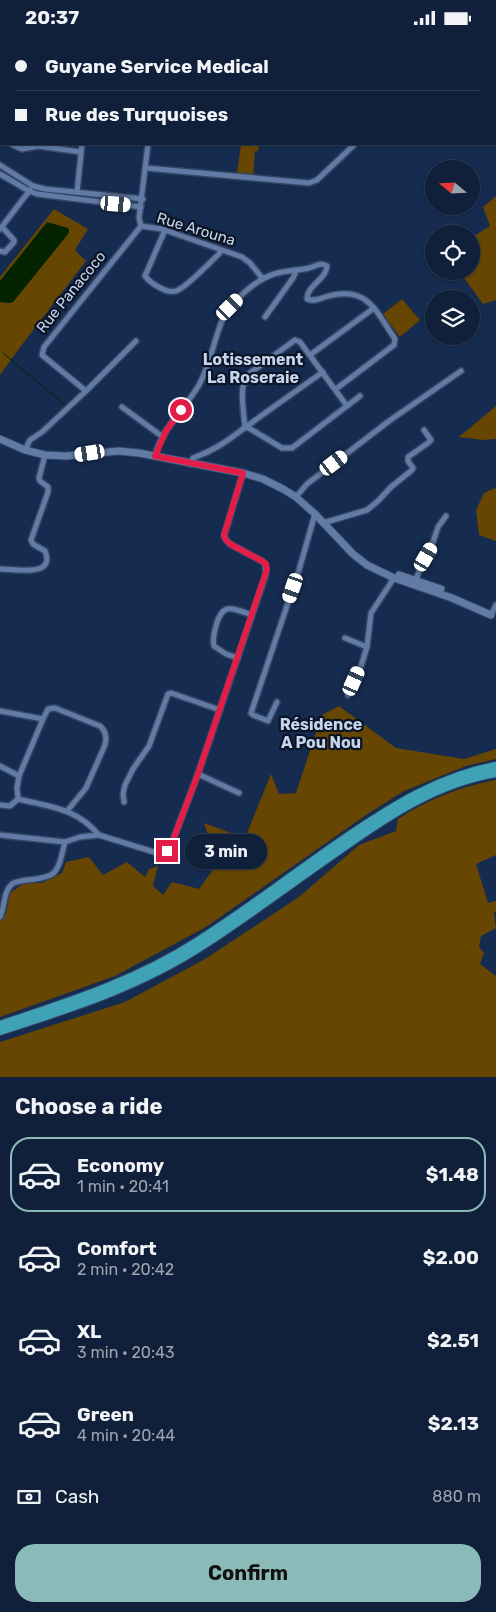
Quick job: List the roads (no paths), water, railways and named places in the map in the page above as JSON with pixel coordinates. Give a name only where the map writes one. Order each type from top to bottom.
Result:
[{"type":"main road","points":[[0,439],[25,450],[45,455],[66,456],[119,451],[243,473],[274,484],[296,497],[353,554],[367,565],[394,578],[415,583]]},
{"type":"main road","points":[[344,545],[376,565],[493,617]]},
{"type":"main road","points":[[0,1025],[85,997],[145,971],[198,941],[330,849],[406,799],[444,780],[496,766]]},
{"type":"main road","points":[[0,1031],[93,1001],[147,977],[204,945],[377,824],[410,804],[466,779],[496,773]]},
{"type":"street","points":[[13,145],[22,149],[38,146],[81,152]]},
{"type":"street","points":[[77,192],[82,145]]},
{"type":"street","points":[[141,226],[141,207],[148,145]]},
{"type":"street","points":[[146,168],[309,183],[317,180],[354,145]]},
{"type":"street","points":[[0,165],[33,185],[45,189],[142,199]]},
{"type":"street","points":[[0,174],[29,191],[52,197],[141,207]]},
{"type":"street","points":[[0,251],[5,252],[14,242],[1,228],[33,185]]},
{"type":"street","name":"Rue Arouna","points":[[141,226],[164,230],[244,258],[263,279]]},
{"type":"street","name":"Rue Panacoco","points":[[86,391],[42,355],[44,347],[141,226]]},
{"type":"street","points":[[164,230],[144,276],[167,291],[176,291],[184,287],[221,250]]},
{"type":"street","points":[[155,456],[170,424],[200,384],[224,316],[238,299],[263,279],[276,273],[321,264],[327,266],[325,273],[308,292],[306,299],[309,301],[330,295],[355,294],[363,297],[370,302],[395,339],[394,345],[336,389]]},
{"type":"street","points":[[265,317],[295,275],[294,270]]},
{"type":"street","points":[[310,355],[374,309]]},
{"type":"street","points":[[246,427],[243,392],[246,376],[296,340],[300,342],[347,406]]},
{"type":"street","points":[[25,450],[30,440],[42,432],[86,391],[136,341]]},
{"type":"street","points":[[296,497],[307,484],[344,455],[461,371]]},
{"type":"street","points":[[190,464],[193,458],[208,453],[231,439],[323,372]]},
{"type":"street","points":[[246,427],[282,448],[289,449],[360,396]]},
{"type":"street","points":[[122,407],[163,437]]},
{"type":"street","points":[[323,523],[367,510],[390,487],[412,470],[413,468],[408,461],[408,457],[431,439],[424,430]]},
{"type":"street","points":[[207,467],[208,453]]},
{"type":"street","points":[[0,569],[37,570],[46,564],[45,551],[33,544],[31,540],[48,492],[48,487],[39,478],[45,455]]},
{"type":"street","points":[[0,835],[65,842],[83,836],[99,835],[157,853],[167,851],[170,848],[198,774],[266,574],[266,564],[230,544],[224,535],[243,473]]},
{"type":"street","points":[[277,702],[268,721],[251,713],[299,570],[315,514]]},
{"type":"street","points":[[415,583],[438,527],[446,516]]},
{"type":"street","points":[[348,695],[367,647],[372,613],[394,578]]},
{"type":"street","points":[[493,617],[496,605]]},
{"type":"street","points":[[238,658],[214,646],[214,634],[223,612],[230,609],[252,615]]},
{"type":"street","points":[[346,638],[367,647]]},
{"type":"street","points":[[124,802],[123,793],[125,785],[148,746],[168,694],[171,693],[220,710]]},
{"type":"street","points":[[18,799],[19,775],[48,709],[55,708],[100,726],[105,733],[105,745],[86,788],[67,811]]},
{"type":"street","points":[[0,711],[43,719]]},
{"type":"street","points":[[0,766],[19,775]]},
{"type":"street","points":[[198,774],[239,793]]},
{"type":"street","points":[[18,799],[67,811],[90,824],[99,835]]},
{"type":"street","points":[[0,805],[10,806],[18,799]]},
{"type":"street","points":[[0,917],[6,894],[12,884],[44,879],[55,873],[65,842]]},
{"type":"waterway","points":[[3,353],[65,405]]},
{"type":"district","name":"Lotissement La Roseraie","points":[[253,368]]},
{"type":"district","name":"Résidence A Pou Nou","points":[[321,733]]}]
